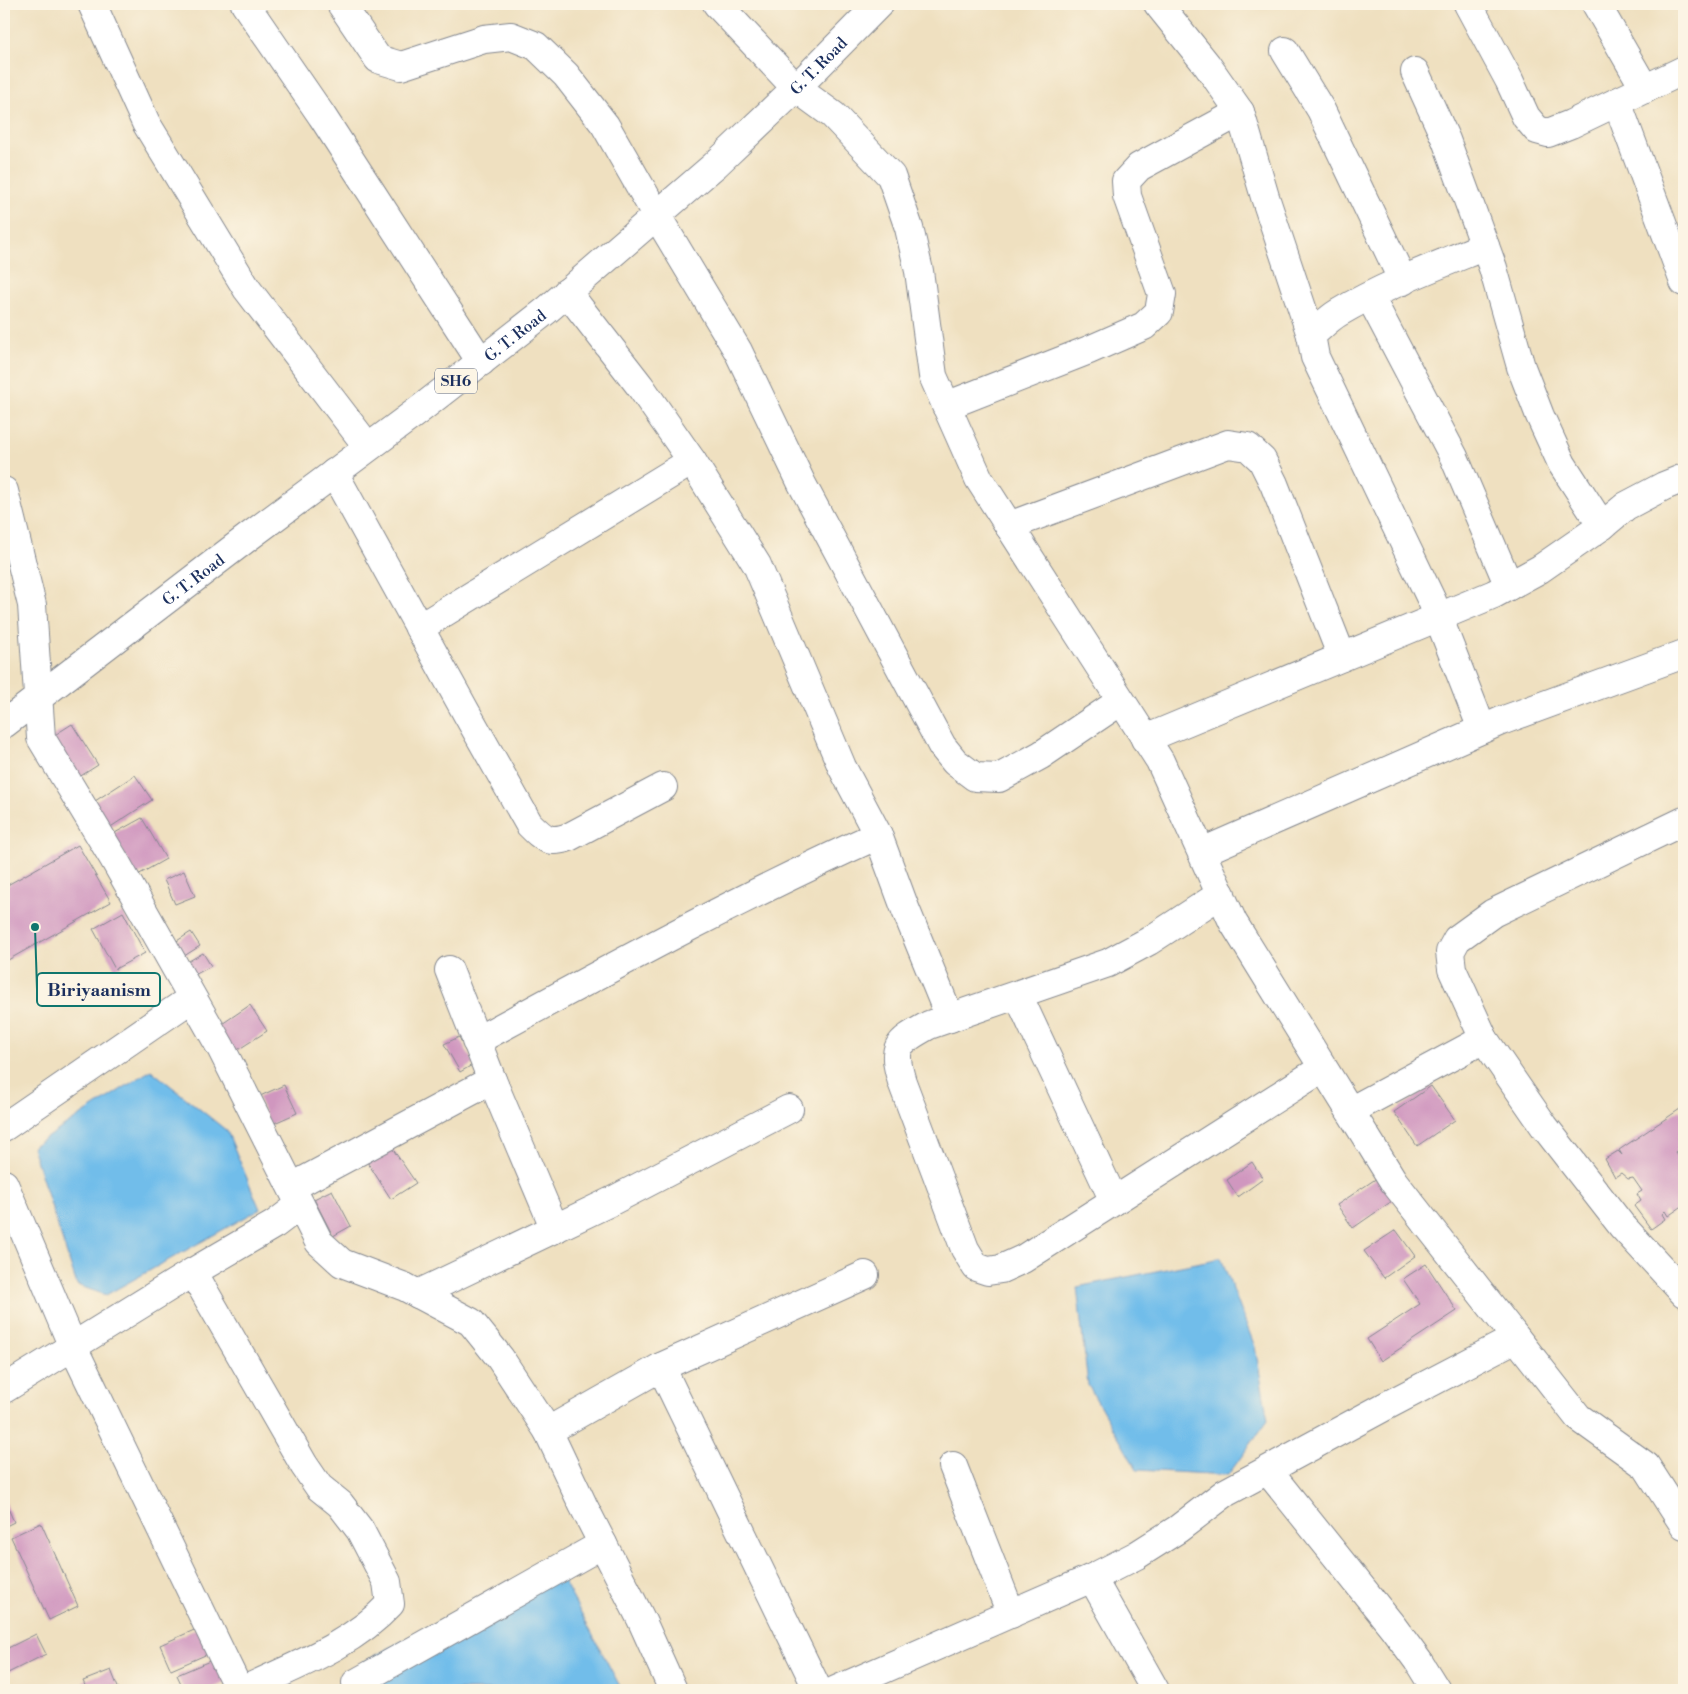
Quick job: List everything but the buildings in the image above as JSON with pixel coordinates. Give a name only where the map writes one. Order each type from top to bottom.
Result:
[{"type":"street","points":[[92,4],[146,123],[247,289],[368,448]]},
{"type":"street","points":[[245,4],[322,116],[481,362]]},
{"type":"street","points":[[341,4],[378,59],[401,66],[484,39],[510,36],[536,46],[566,75],[605,125],[656,216],[738,351],[802,484],[942,746],[956,762],[975,777],[999,778],[1041,755],[1121,701]]},
{"type":"street","points":[[717,4],[796,88],[832,115],[890,176],[909,228],[919,271],[933,376],[979,479],[1160,761],[1233,922],[1394,1182],[1578,1417],[1646,1466],[1684,1525]]},
{"type":"street","name":"G. T. Road","points":[[4,724],[481,362],[567,292],[715,165],[796,88],[879,4]]},
{"type":"street","points":[[1158,4],[1207,65],[1240,112],[1265,197],[1311,335],[1315,357],[1439,618],[1482,729]]},
{"type":"street","points":[[1468,4],[1509,80],[1526,117],[1537,130],[1548,133],[1646,89],[1683,75]]},
{"type":"street","points":[[1596,4],[1646,89]]},
{"type":"street","points":[[1285,51],[1321,110],[1403,280]]},
{"type":"street","points":[[1415,72],[1446,140],[1493,268],[1521,367],[1540,416],[1562,464],[1602,526]]},
{"type":"street","points":[[1617,102],[1684,282]]},
{"type":"street","points":[[946,406],[1089,350],[1144,326],[1159,312],[1162,294],[1127,196],[1126,181],[1139,167],[1240,112]]},
{"type":"street","points":[[1311,335],[1337,314],[1403,280],[1485,246]]},
{"type":"street","points":[[567,292],[640,386],[692,461],[757,565],[842,767],[878,835],[905,908],[950,1018]]},
{"type":"street","points":[[1370,297],[1454,457],[1509,586]]},
{"type":"street","points":[[1010,526],[1228,444],[1248,447],[1262,460],[1274,484],[1342,658]]},
{"type":"street","points":[[420,628],[692,461]]},
{"type":"street","points":[[334,473],[529,824],[543,838],[556,842],[569,837],[663,787]]},
{"type":"street","points":[[1145,739],[1439,618],[1509,586],[1540,569],[1602,526],[1626,506],[1684,478]]},
{"type":"street","points":[[4,491],[32,605],[41,738],[114,859],[221,1048],[319,1242],[342,1263],[405,1287],[471,1322],[500,1358],[548,1431],[642,1619],[673,1690]]},
{"type":"street","points":[[1202,852],[1501,721],[1684,654]]},
{"type":"street","points":[[1684,821],[1493,913],[1457,939],[1450,952],[1452,969],[1484,1038],[1544,1126],[1610,1210],[1684,1293]]},
{"type":"street","points":[[476,1041],[684,928],[810,865],[878,835]]},
{"type":"street","points":[[1220,894],[1149,941],[1108,964],[929,1025],[908,1037],[899,1046],[895,1060],[902,1082],[965,1249],[976,1267],[988,1271],[1001,1269],[1023,1259],[1323,1068]]},
{"type":"street","points":[[449,970],[476,1041],[555,1229]]},
{"type":"street","points":[[1018,995],[1114,1201]]},
{"type":"street","points":[[4,1127],[192,998]]},
{"type":"street","points":[[1350,1112],[1484,1038]]},
{"type":"street","points":[[4,1389],[193,1272],[275,1224],[296,1196],[492,1080]]},
{"type":"street","points":[[418,1294],[610,1202],[789,1109]]},
{"type":"street","points":[[4,1184],[73,1347],[239,1690]]},
{"type":"street","points":[[193,1272],[304,1465],[319,1487],[340,1504],[360,1530],[387,1582],[390,1604],[376,1619],[338,1645],[244,1690]]},
{"type":"street","points":[[548,1431],[661,1366],[865,1275]]},
{"type":"street","points":[[836,1690],[1092,1578],[1137,1555],[1178,1529],[1226,1493],[1384,1406],[1516,1338]]},
{"type":"street","points":[[661,1366],[818,1690]]},
{"type":"street","points":[[953,1466],[1011,1614]]},
{"type":"street","points":[[1268,1471],[1394,1627],[1436,1690]]},
{"type":"street","points":[[338,1645],[358,1686],[603,1544]]},
{"type":"street","points":[[1092,1578],[1155,1690]]},
{"type":"water","points":[[151,1070],[227,1131],[260,1209],[106,1295],[77,1285],[32,1147]]},
{"type":"water","points":[[1221,1258],[1255,1347],[1268,1420],[1228,1475],[1137,1470],[1088,1385],[1077,1287]]},
{"type":"water","points":[[553,1561],[622,1690],[378,1690],[363,1662]]},
{"type":"place","name":"Biriyaanism","points":[[35,927]]}]
